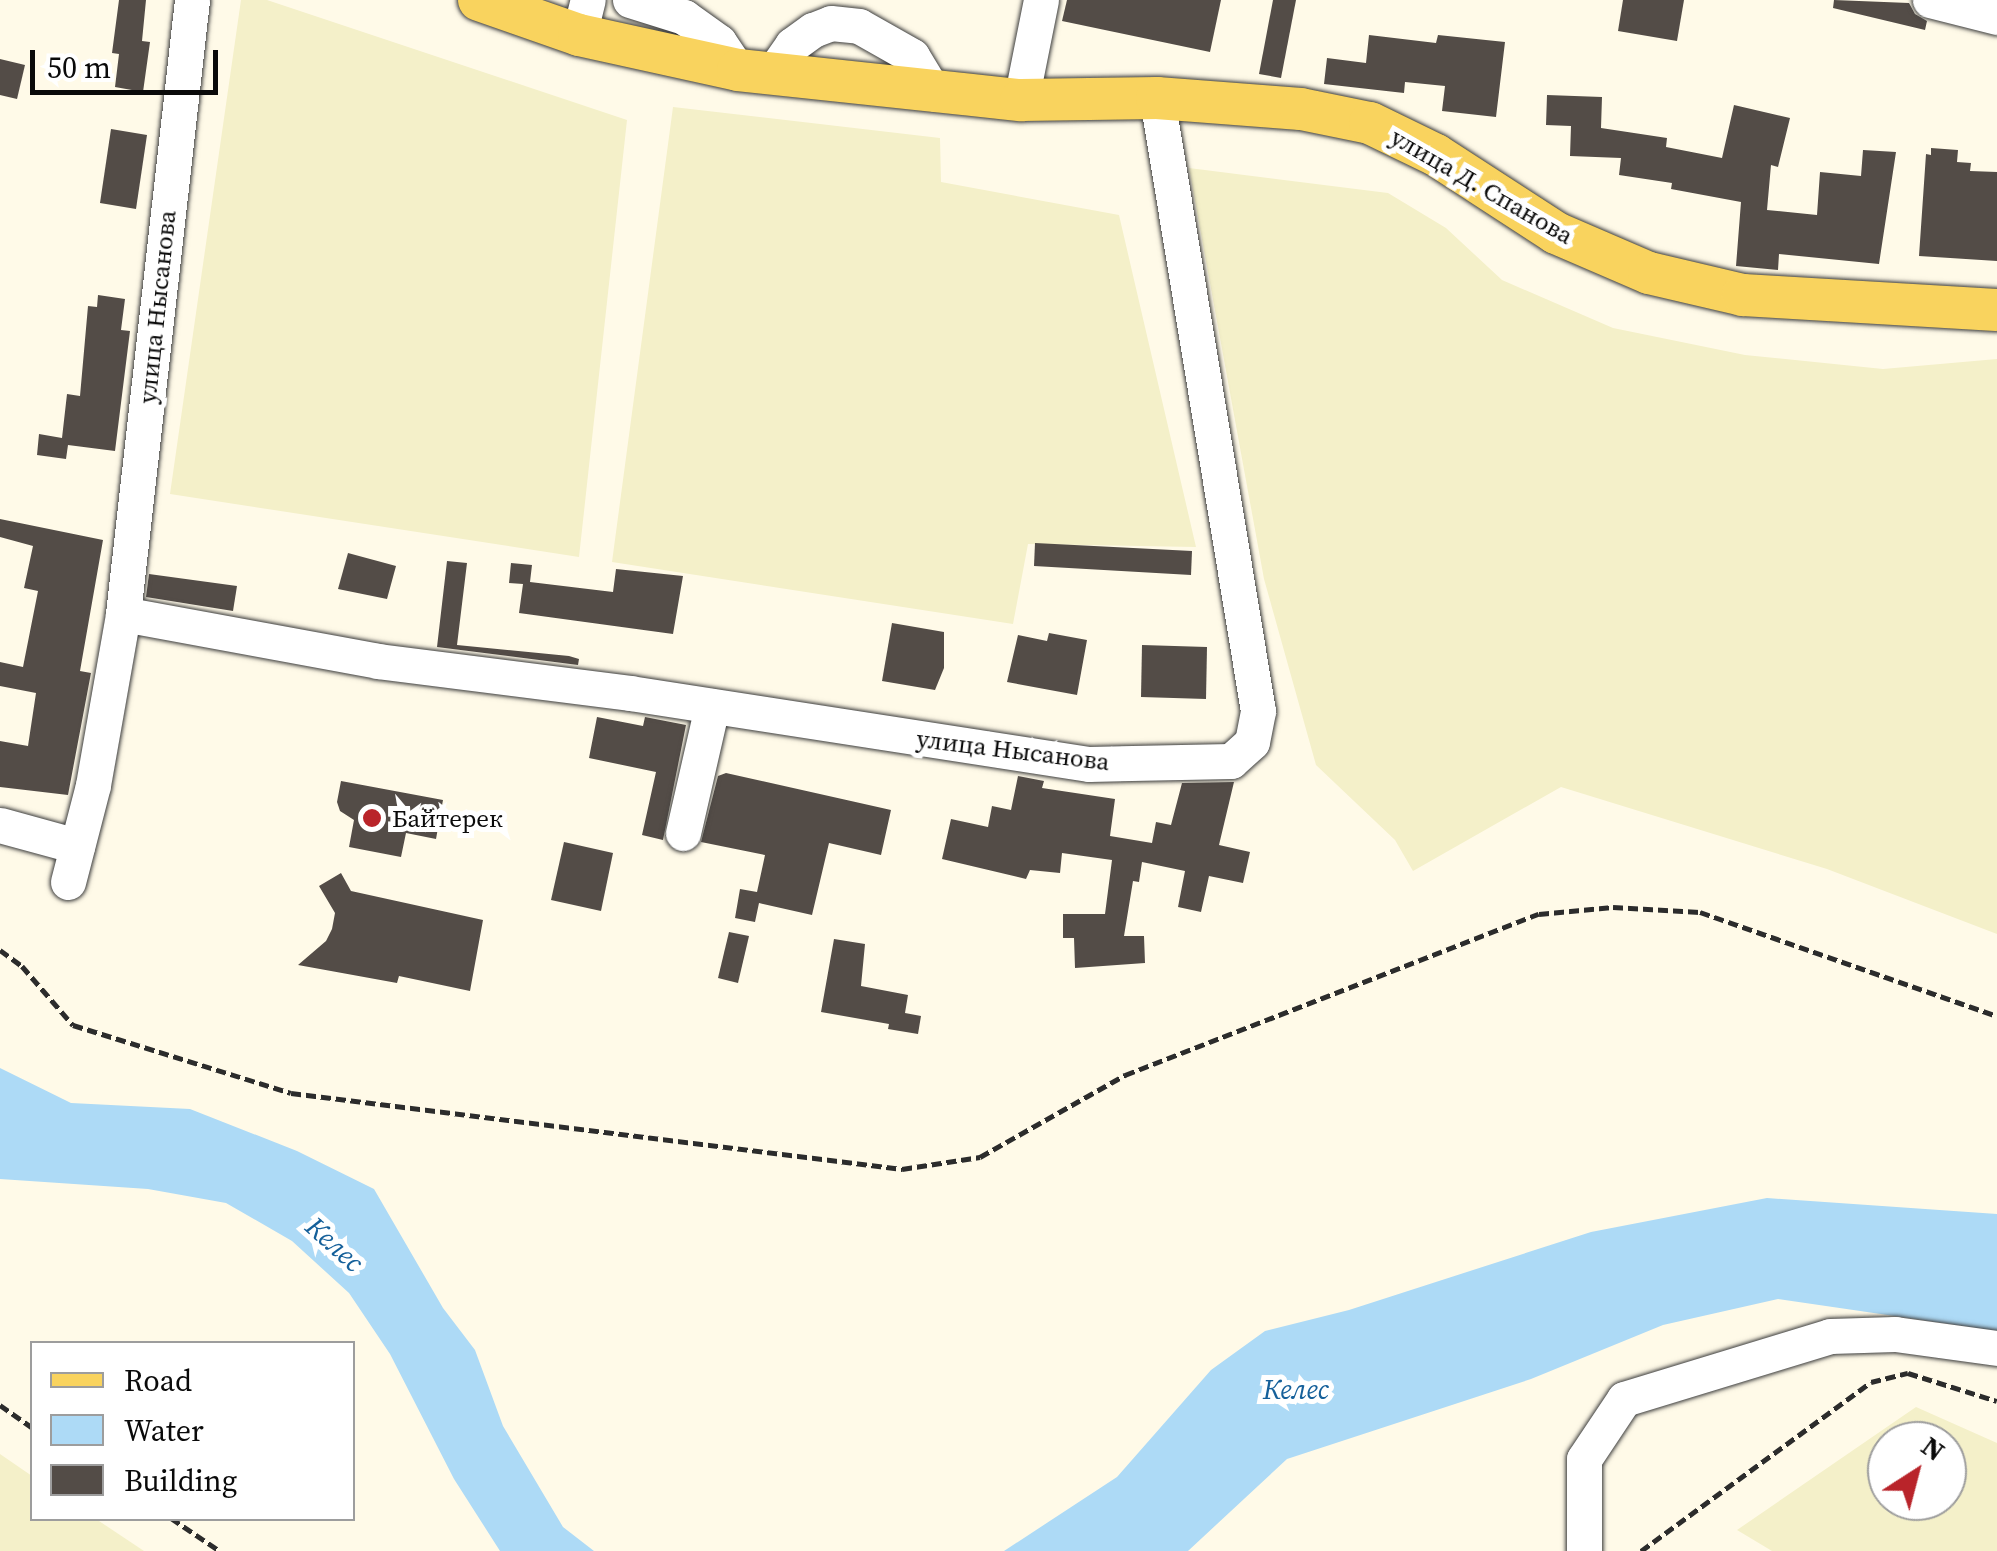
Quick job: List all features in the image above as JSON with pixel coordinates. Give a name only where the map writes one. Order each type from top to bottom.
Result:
[{"type":"main road","name":"улица Д. Спанова","points":[[479,0],[583,18],[754,72],[935,94],[1021,100],[1156,98],[1301,109],[1370,123],[1436,155],[1556,233],[1650,273],[1744,295],[1997,310]]},
{"type":"street","name":"улица Нысанова","points":[[68,882],[93,785],[123,614],[192,0]]},
{"type":"street","points":[[630,0],[680,9],[754,72],[813,30],[831,23],[859,26],[912,56],[935,94]]},
{"type":"street","points":[[1021,100],[1041,0]]},
{"type":"street","points":[[1930,0],[1997,18]]},
{"type":"street","name":"улица Нысанова","points":[[123,614],[378,661],[712,706],[1089,764],[1216,764],[1243,754],[1252,742],[1258,711],[1156,98]]},
{"type":"street","points":[[683,833],[712,706]]},
{"type":"street","points":[[0,825],[77,846]]},
{"type":"street","points":[[1584,1551],[1584,1459],[1624,1399],[1830,1336],[1895,1334],[1997,1348]]},
{"type":"path","points":[[0,950],[22,966],[74,1025],[292,1093],[902,1169],[980,1157],[1126,1075],[1539,914],[1614,907],[1700,912],[1997,1016]]},
{"type":"path","points":[[1641,1551],[1871,1382],[1908,1373],[1997,1401]]},
{"type":"path","points":[[0,1405],[30,1426]]},
{"type":"path","points":[[175,1521],[220,1551]]},
{"type":"shaded area","points":[[241,0],[267,0],[627,120],[579,557],[170,494]]},
{"type":"shaded area","points":[[673,107],[940,138],[941,182],[1119,215],[1196,547],[1028,544],[1013,624],[612,562]]},
{"type":"shaded area","points":[[1189,168],[1388,193],[1446,228],[1502,280],[1613,328],[1745,355],[1883,369],[1997,359],[1997,934],[1827,869],[1561,787],[1413,871],[1395,840],[1316,765],[1264,579]]},
{"type":"shaded area","points":[[1916,1407],[1948,1421],[1896,1421]]},
{"type":"shaded area","points":[[1967,1430],[1997,1443],[1997,1551],[1772,1551],[1737,1530],[1867,1441],[1867,1521],[1967,1521]]},
{"type":"shaded area","points":[[0,1454],[30,1475],[30,1521],[99,1521],[144,1551],[0,1551]]},
{"type":"water","name":"Келес","points":[[0,1068],[71,1103],[190,1109],[297,1151],[374,1189],[443,1308],[475,1350],[503,1426],[563,1527],[594,1551],[500,1551],[454,1479],[390,1354],[349,1293],[292,1241],[226,1203],[148,1189],[0,1179]]},
{"type":"water","name":"Келес","points":[[1767,1198],[1997,1214],[1997,1331],[1778,1299],[1663,1325],[1531,1379],[1287,1459],[1188,1551],[1004,1551],[1117,1477],[1211,1370],[1265,1331],[1349,1310],[1591,1232]]},
{"type":"building","points":[[119,0],[146,0],[142,41],[150,42],[143,92],[115,87],[119,54],[112,53]]},
{"type":"building","points":[[1067,0],[1221,0],[1210,52],[1062,21]]},
{"type":"building","points":[[1273,0],[1296,0],[1281,78],[1259,74]]},
{"type":"building","points":[[1623,0],[1684,0],[1677,41],[1618,31]]},
{"type":"building","points":[[1834,0],[1909,3],[1915,14],[1927,21],[1925,30],[1833,8]]},
{"type":"building","points":[[1369,35],[1436,43],[1438,35],[1505,42],[1496,117],[1442,111],[1445,86],[1405,82],[1404,93],[1324,84],[1327,58],[1366,63]]},
{"type":"building","points":[[0,59],[25,65],[17,99],[0,95]]},
{"type":"building","points":[[1547,95],[1602,97],[1601,128],[1667,138],[1666,147],[1722,158],[1734,105],[1790,118],[1778,167],[1771,165],[1767,210],[1817,215],[1820,172],[1861,176],[1863,150],[1896,152],[1879,264],[1779,254],[1778,270],[1736,266],[1741,202],[1671,189],[1672,183],[1619,175],[1621,158],[1570,156],[1571,126],[1546,125]]},
{"type":"building","points":[[111,129],[147,135],[136,209],[100,203]]},
{"type":"building","points":[[1931,148],[1958,150],[1957,162],[1971,163],[1970,171],[1997,172],[1997,261],[1919,256],[1926,154],[1931,155]]},
{"type":"building","points":[[98,295],[125,299],[121,330],[130,331],[115,451],[68,445],[66,459],[37,455],[39,434],[62,438],[67,394],[80,396],[88,306],[97,307]]},
{"type":"building","points":[[0,519],[103,540],[80,671],[91,673],[68,795],[0,787],[0,741],[28,746],[36,693],[0,686],[0,662],[23,667],[38,591],[24,588],[33,546],[0,537]]},
{"type":"building","points":[[1035,543],[1192,551],[1191,575],[1034,566]]},
{"type":"building","points":[[348,553],[396,566],[387,599],[338,589]]},
{"type":"building","points":[[447,561],[467,563],[457,645],[569,656],[579,659],[578,665],[437,647]]},
{"type":"building","points":[[511,563],[532,565],[530,582],[613,592],[616,569],[683,576],[673,634],[519,613],[523,584],[509,583]]},
{"type":"building","points":[[149,574],[237,586],[233,611],[146,597]]},
{"type":"building","points":[[892,623],[944,632],[944,668],[935,690],[882,681]]},
{"type":"building","points":[[1049,633],[1087,640],[1077,695],[1007,682],[1018,635],[1047,641]]},
{"type":"building","points":[[1142,645],[1207,647],[1206,699],[1141,697]]},
{"type":"building","points":[[597,717],[643,726],[645,717],[686,725],[663,840],[642,835],[656,772],[589,758]]},
{"type":"building","points":[[726,773],[891,810],[881,855],[829,843],[812,915],[759,903],[755,922],[735,918],[740,889],[757,892],[765,855],[701,842],[718,776]]},
{"type":"building","points":[[1018,776],[1044,781],[1042,788],[1115,799],[1110,836],[1152,843],[1156,822],[1171,825],[1182,783],[1234,782],[1219,845],[1250,852],[1243,883],[1209,876],[1201,912],[1178,907],[1185,871],[1142,862],[1139,882],[1133,881],[1124,936],[1144,936],[1145,963],[1075,968],[1074,938],[1063,938],[1063,914],[1105,914],[1112,860],[1062,853],[1060,873],[1030,870],[1026,879],[942,859],[951,819],[988,827],[992,806],[1011,810]]},
{"type":"building","points":[[341,781],[443,800],[436,839],[406,833],[401,857],[349,847],[354,820],[340,811],[337,802]]},
{"type":"building","points":[[564,842],[613,853],[601,911],[551,900]]},
{"type":"building","points":[[341,873],[351,891],[483,920],[470,991],[399,976],[397,983],[298,965],[326,941],[332,929],[335,913],[319,886]]},
{"type":"building","points":[[729,932],[749,936],[738,983],[718,978]]},
{"type":"building","points":[[834,939],[865,944],[861,986],[908,995],[905,1013],[921,1016],[918,1034],[888,1029],[889,1024],[821,1012]]},
{"type":"place","name":"Байтерек","points":[[372,818]]}]
